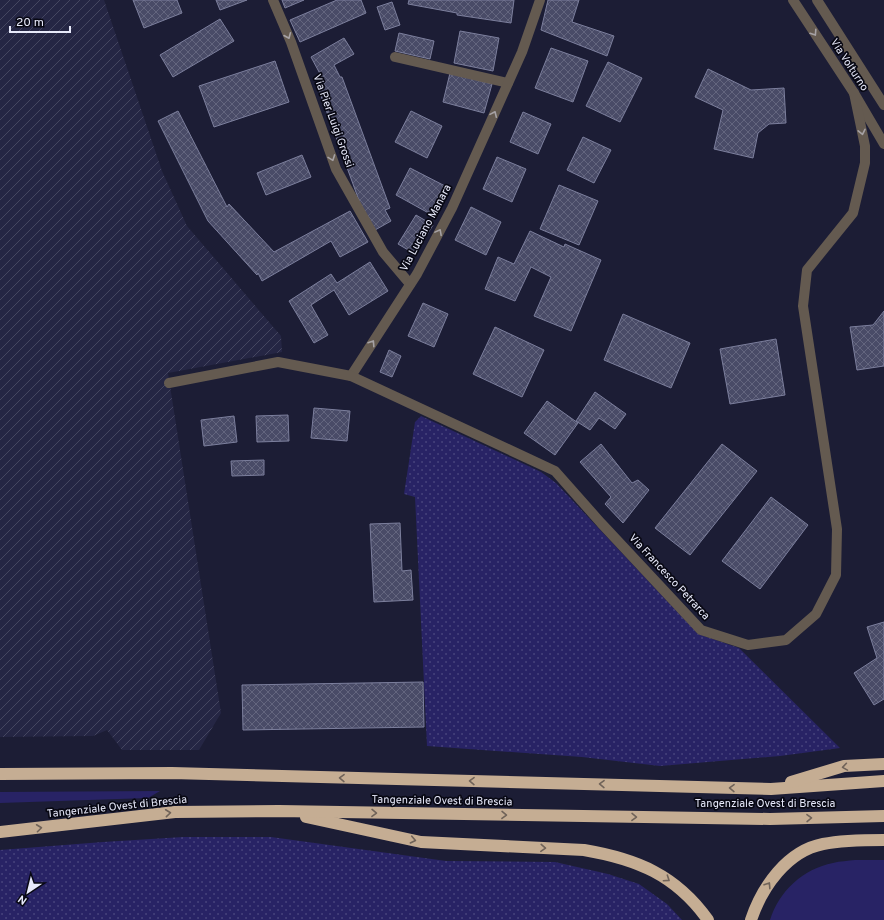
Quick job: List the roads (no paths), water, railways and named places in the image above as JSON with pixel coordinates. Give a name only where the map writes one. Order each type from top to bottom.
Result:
[{"type":"highway","points":[[771,789],[844,766],[884,764]]},
{"type":"highway","name":"Tangenziale Ovest di Brescia","points":[[0,774],[172,773],[771,789],[884,780]]},
{"type":"highway","points":[[279,811],[421,842],[584,850],[607,854],[632,861],[662,876],[677,886],[695,902],[708,920]]},
{"type":"highway","name":"Tangenziale Ovest di Brescia","points":[[0,832],[175,812],[279,811],[770,818],[884,816]]},
{"type":"highway","points":[[750,920],[756,904],[772,879],[790,858],[807,849],[822,844],[862,840],[884,840]]},
{"type":"street","name":"Via Pier Luigi Grossi","points":[[273,0],[291,42],[336,169],[383,252],[410,284]]},
{"type":"street","name":"Via Luciano Manara","points":[[351,376],[417,274],[452,208],[522,52],[540,0]]},
{"type":"street","name":"Via Volturno","points":[[792,0],[854,93],[884,144]]},
{"type":"street","name":"Via Volturno","points":[[817,0],[884,105]]},
{"type":"street","points":[[395,56],[508,83]]},
{"type":"street","name":"Via Francesco Petrarca","points":[[169,384],[278,362],[351,376],[555,471],[601,523],[701,630],[748,645],[786,640],[816,614],[836,575],[837,529],[804,306],[807,270],[853,213],[865,163],[865,146],[854,93]]}]
